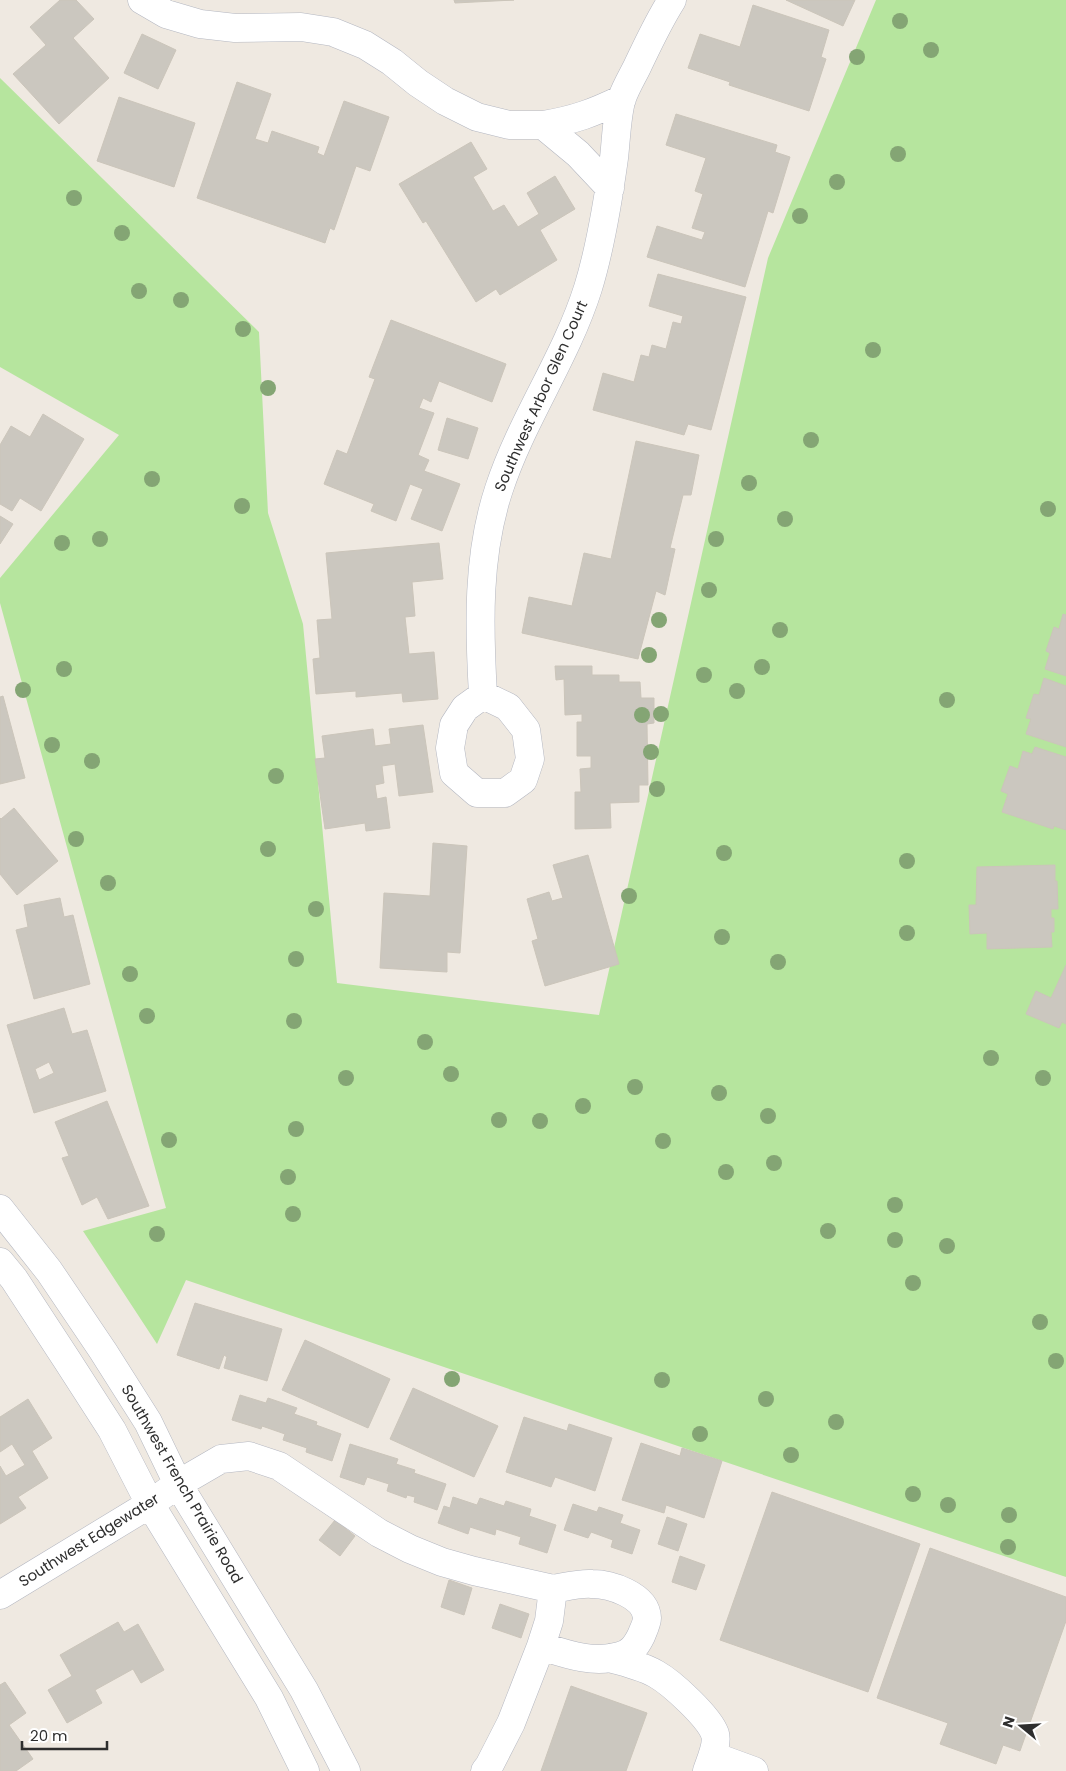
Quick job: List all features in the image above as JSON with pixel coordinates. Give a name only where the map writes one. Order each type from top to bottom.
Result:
[{"type":"street","points":[[142,0],[166,14],[200,24],[235,28],[302,27],[333,32],[364,44],[445,101],[477,117],[509,125],[543,125],[570,121],[622,99]]},
{"type":"street","name":"Southwest Arbor Glen Court","points":[[483,695],[480,647],[481,582],[487,535],[499,489],[527,421],[570,333],[588,288],[600,241],[610,188],[622,99],[659,21],[672,0]]},
{"type":"street","points":[[543,125],[578,154],[610,188]]},
{"type":"street","name":"Southwest French Prairie Road","points":[[0,1209],[49,1271],[104,1351],[148,1422],[178,1484],[304,1690],[346,1771]]},
{"type":"street","points":[[0,1262],[14,1279],[112,1430],[150,1504],[269,1698],[305,1771]]},
{"type":"street","name":"Southwest Edgewater","points":[[0,1595],[221,1459],[249,1456],[279,1466],[379,1533],[410,1549],[442,1562],[474,1571],[553,1589]]},
{"type":"street","points":[[484,1771],[489,1766],[511,1723],[541,1646],[549,1621],[553,1589],[591,1584],[615,1588],[633,1596],[641,1603],[647,1618],[642,1634],[634,1649],[621,1656],[602,1659],[574,1657],[541,1646]]},
{"type":"street","points":[[609,1658],[636,1665],[657,1674],[703,1716],[715,1735],[710,1763],[754,1771]]},
{"type":"green space","points":[[876,0],[1066,0],[1066,1577],[186,1280],[157,1344],[83,1231],[166,1208],[0,603],[0,578],[119,435],[0,367],[0,78],[259,332],[268,513],[303,624],[337,983],[599,1015],[768,258]]},
{"type":"building","points":[[60,0],[76,0],[94,19],[73,38],[109,78],[59,124],[13,74],[46,45],[30,27]]},
{"type":"building","points":[[454,0],[514,0],[455,3]]},
{"type":"building","points":[[786,0],[855,0],[843,26]]},
{"type":"building","points":[[753,5],[829,30],[821,57],[826,59],[809,111],[729,85],[730,82],[688,68],[700,34],[740,47]]},
{"type":"building","points":[[142,34],[176,50],[158,89],[124,73]]},
{"type":"building","points":[[237,82],[271,94],[255,139],[268,143],[272,131],[319,147],[317,153],[324,156],[344,101],[389,117],[370,171],[356,166],[334,230],[330,228],[325,243],[197,198]]},
{"type":"building","points":[[119,97],[195,123],[174,187],[97,161]]},
{"type":"building","points":[[676,114],[777,145],[775,152],[790,157],[773,213],[768,211],[745,287],[647,257],[657,226],[702,240],[705,232],[692,228],[703,194],[695,191],[706,158],[666,145]]},
{"type":"building","points":[[471,142],[487,169],[473,177],[493,211],[504,205],[518,227],[539,214],[527,193],[555,176],[575,209],[540,230],[557,260],[500,295],[496,289],[476,302],[426,221],[423,223],[399,184]]},
{"type":"building","points":[[658,274],[746,297],[711,430],[688,424],[684,435],[593,410],[603,373],[634,382],[641,355],[649,357],[652,345],[666,349],[673,322],[681,324],[683,316],[649,306]]},
{"type":"building","points":[[391,320],[506,364],[492,402],[439,381],[431,402],[423,398],[419,408],[434,413],[418,455],[429,460],[424,471],[460,484],[442,531],[411,519],[423,489],[410,484],[396,521],[371,511],[374,504],[324,484],[337,450],[347,454],[375,379],[369,377]]},
{"type":"building","points":[[43,414],[84,439],[41,511],[20,498],[12,511],[0,504],[0,445],[11,426],[30,437]]},
{"type":"building","points":[[447,418],[478,428],[468,459],[438,450]]},
{"type":"building","points":[[636,441],[699,455],[691,495],[683,495],[670,548],[675,549],[665,595],[656,591],[638,659],[522,633],[529,597],[572,606],[584,553],[611,559]]},
{"type":"building","points":[[0,516],[13,524],[0,544]]},
{"type":"building","points":[[439,543],[443,579],[412,582],[415,616],[405,617],[409,654],[434,652],[438,699],[403,702],[402,693],[356,697],[356,691],[316,694],[313,659],[320,658],[317,620],[332,619],[326,553]]},
{"type":"building","points":[[1063,614],[1066,615],[1066,676],[1045,669],[1050,653],[1046,651],[1054,627],[1059,629]]},
{"type":"building","points":[[555,666],[592,666],[592,675],[619,675],[619,682],[640,682],[641,698],[654,698],[654,723],[647,724],[648,785],[639,785],[639,802],[610,803],[611,828],[575,829],[575,792],[581,792],[580,769],[591,768],[591,756],[577,756],[577,722],[582,722],[582,714],[565,715],[564,679],[556,680]]},
{"type":"building","points":[[1044,678],[1066,686],[1066,747],[1026,734],[1031,719],[1026,718],[1034,694],[1039,695]]},
{"type":"building","points":[[3,696],[25,778],[0,784],[0,697]]},
{"type":"building","points":[[423,725],[433,792],[399,796],[395,764],[382,766],[384,783],[375,785],[377,799],[386,797],[390,828],[366,831],[365,823],[325,829],[315,759],[325,758],[322,736],[373,729],[375,746],[391,744],[389,729]]},
{"type":"building","points":[[1035,747],[1066,757],[1066,830],[1054,826],[1053,829],[1002,812],[1008,794],[1001,791],[1010,766],[1018,769],[1023,751],[1032,754]]},
{"type":"building","points":[[14,808],[58,861],[17,895],[0,874],[0,818]]},
{"type":"building","points":[[433,843],[467,846],[460,953],[447,952],[447,972],[380,968],[384,893],[430,896]]},
{"type":"building","points":[[588,855],[619,964],[545,986],[532,941],[538,939],[527,899],[549,892],[552,901],[563,898],[553,865]]},
{"type":"building","points":[[1055,865],[1058,909],[1051,909],[1051,918],[1054,918],[1054,932],[1051,932],[1052,947],[987,949],[987,933],[970,934],[969,905],[976,905],[977,867]]},
{"type":"building","points":[[60,898],[64,917],[73,915],[90,984],[34,999],[16,930],[28,927],[24,905]]},
{"type":"building","points":[[1066,965],[1066,1024],[1062,1022],[1059,1028],[1026,1014],[1036,991],[1051,998]]},
{"type":"building","points":[[64,1008],[72,1034],[87,1030],[106,1091],[34,1113],[7,1025]],"holes":[[[49,1062],[54,1073],[39,1080],[35,1069]]]},
{"type":"building","points":[[107,1101],[149,1206],[108,1219],[97,1197],[82,1205],[62,1158],[69,1156],[55,1122]]},
{"type":"building","points":[[195,1303],[282,1329],[267,1381],[224,1368],[227,1357],[224,1355],[219,1369],[177,1355]]},
{"type":"building","points":[[305,1340],[390,1379],[368,1428],[282,1390]]},
{"type":"building","points":[[413,1388],[498,1426],[474,1477],[390,1439]]},
{"type":"building","points":[[240,1395],[266,1403],[268,1398],[297,1408],[294,1414],[317,1422],[316,1425],[341,1434],[332,1461],[306,1452],[307,1448],[283,1440],[285,1434],[262,1426],[261,1429],[232,1420]]},
{"type":"building","points":[[28,1399],[52,1438],[32,1451],[48,1478],[18,1497],[26,1508],[0,1524],[0,1466],[6,1476],[25,1465],[12,1444],[0,1452],[0,1417]]},
{"type":"building","points":[[524,1417],[567,1431],[569,1424],[612,1438],[595,1491],[555,1477],[551,1487],[506,1472]]},
{"type":"building","points":[[641,1443],[680,1456],[682,1448],[722,1461],[704,1518],[666,1505],[664,1513],[622,1500]]},
{"type":"building","points":[[350,1444],[398,1459],[396,1464],[415,1470],[414,1473],[446,1484],[437,1510],[414,1502],[415,1497],[407,1495],[406,1498],[387,1491],[389,1484],[367,1477],[364,1485],[340,1477]]},
{"type":"building","points":[[772,1492],[920,1544],[868,1692],[720,1640]]},
{"type":"building","points":[[453,1497],[477,1505],[480,1498],[504,1506],[506,1501],[531,1509],[529,1516],[556,1525],[547,1553],[519,1544],[521,1537],[496,1529],[495,1535],[470,1527],[468,1534],[438,1523],[444,1506],[450,1508]]},
{"type":"building","points":[[573,1504],[597,1512],[599,1507],[623,1515],[620,1523],[640,1530],[632,1554],[611,1547],[613,1540],[591,1532],[588,1538],[564,1530]]},
{"type":"building","points":[[667,1517],[687,1524],[678,1551],[658,1544]]},
{"type":"building","points":[[335,1520],[355,1536],[340,1556],[319,1540]]},
{"type":"building","points":[[930,1548],[1066,1597],[1066,1621],[1020,1751],[1003,1745],[996,1764],[940,1744],[948,1723],[877,1698]]},
{"type":"building","points":[[680,1556],[705,1565],[696,1590],[672,1582]]},
{"type":"building","points":[[449,1580],[472,1588],[464,1615],[441,1607]]},
{"type":"building","points":[[500,1604],[529,1614],[521,1638],[492,1628]]},
{"type":"building","points":[[118,1622],[124,1632],[138,1624],[164,1670],[141,1683],[133,1669],[95,1690],[102,1703],[67,1723],[48,1690],[72,1676],[60,1655]]},
{"type":"building","points":[[5,1682],[26,1713],[9,1725],[33,1759],[16,1771],[0,1771],[0,1685]]},
{"type":"building","points":[[571,1686],[647,1713],[626,1771],[541,1771]]}]
